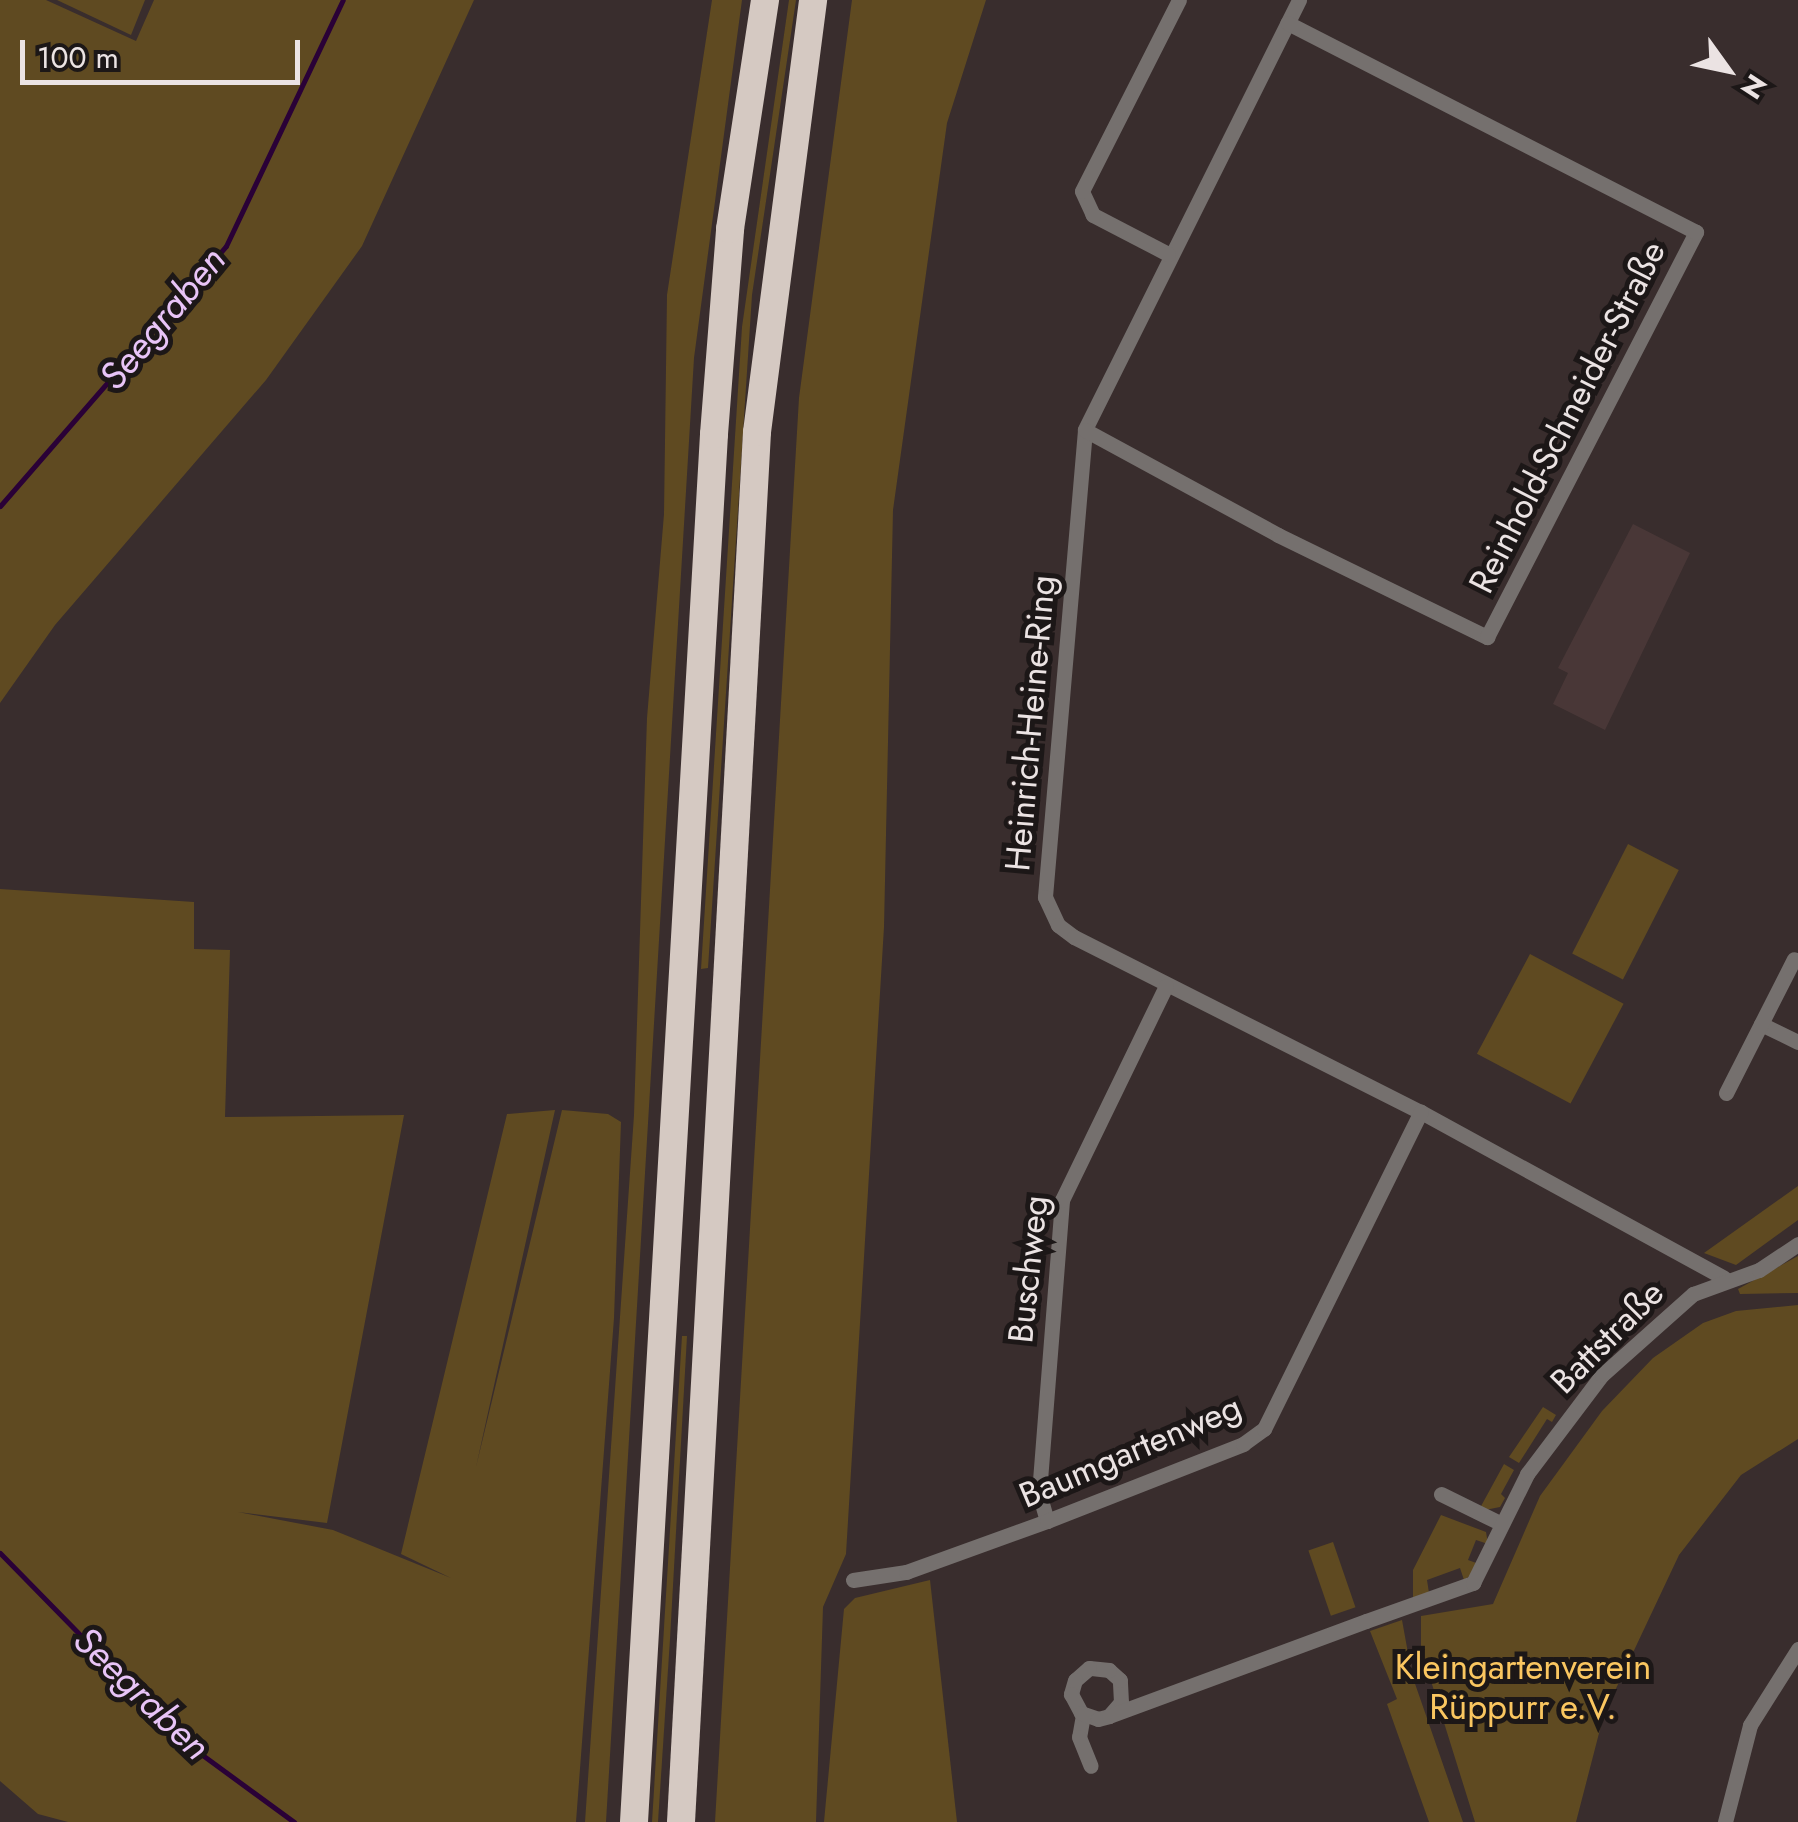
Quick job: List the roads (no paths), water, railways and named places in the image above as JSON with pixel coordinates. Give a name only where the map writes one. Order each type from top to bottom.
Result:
[{"type":"highway","points":[[634,1822],[714,434],[730,229],[765,0]]},
{"type":"highway","points":[[682,1822],[756,446],[813,0]]},
{"type":"street","points":[[1168,254],[1093,216],[1082,191],[1180,0]]},
{"type":"street","name":"Heinrich-Heine-Ring","points":[[1299,0],[1168,254],[1085,430],[1045,897],[1058,925],[1074,938],[1421,1112],[1724,1278]]},
{"type":"street","name":"Reinhold-Schneider-Straße","points":[[1085,430],[1486,637],[1696,232],[1287,23]]},
{"type":"street","points":[[1726,1093],[1794,959]]},
{"type":"street","name":"Buschweg","points":[[1047,1520],[1039,1493],[1062,1200],[1166,986]]},
{"type":"street","points":[[1761,1024],[1798,1042]]},
{"type":"street","name":"Baumgartenweg","points":[[853,1580],[906,1572],[1243,1444],[1264,1429],[1421,1112]]},
{"type":"street","name":"Battstraße","points":[[1109,1716],[1473,1583],[1486,1567],[1500,1523],[1548,1442],[1602,1375],[1662,1320],[1724,1278],[1759,1270],[1798,1244]]},
{"type":"street","points":[[1441,1494],[1500,1523]]},
{"type":"street","points":[[1725,1822],[1750,1725],[1798,1649]]},
{"type":"street","points":[[1083,1715],[1109,1716],[1121,1702],[1122,1688],[1114,1674],[1097,1667],[1079,1674],[1072,1686],[1083,1715],[1079,1737],[1091,1766]]},
{"type":"waterway","name":"Seegraben","points":[[0,506],[226,246],[343,0]]},
{"type":"waterway","name":"Seegraben","points":[[0,1553],[186,1743],[294,1822]]},
{"type":"park label","name":"Kleingartenverein Rüppurr e.V.","points":[[1523,1687]]}]
